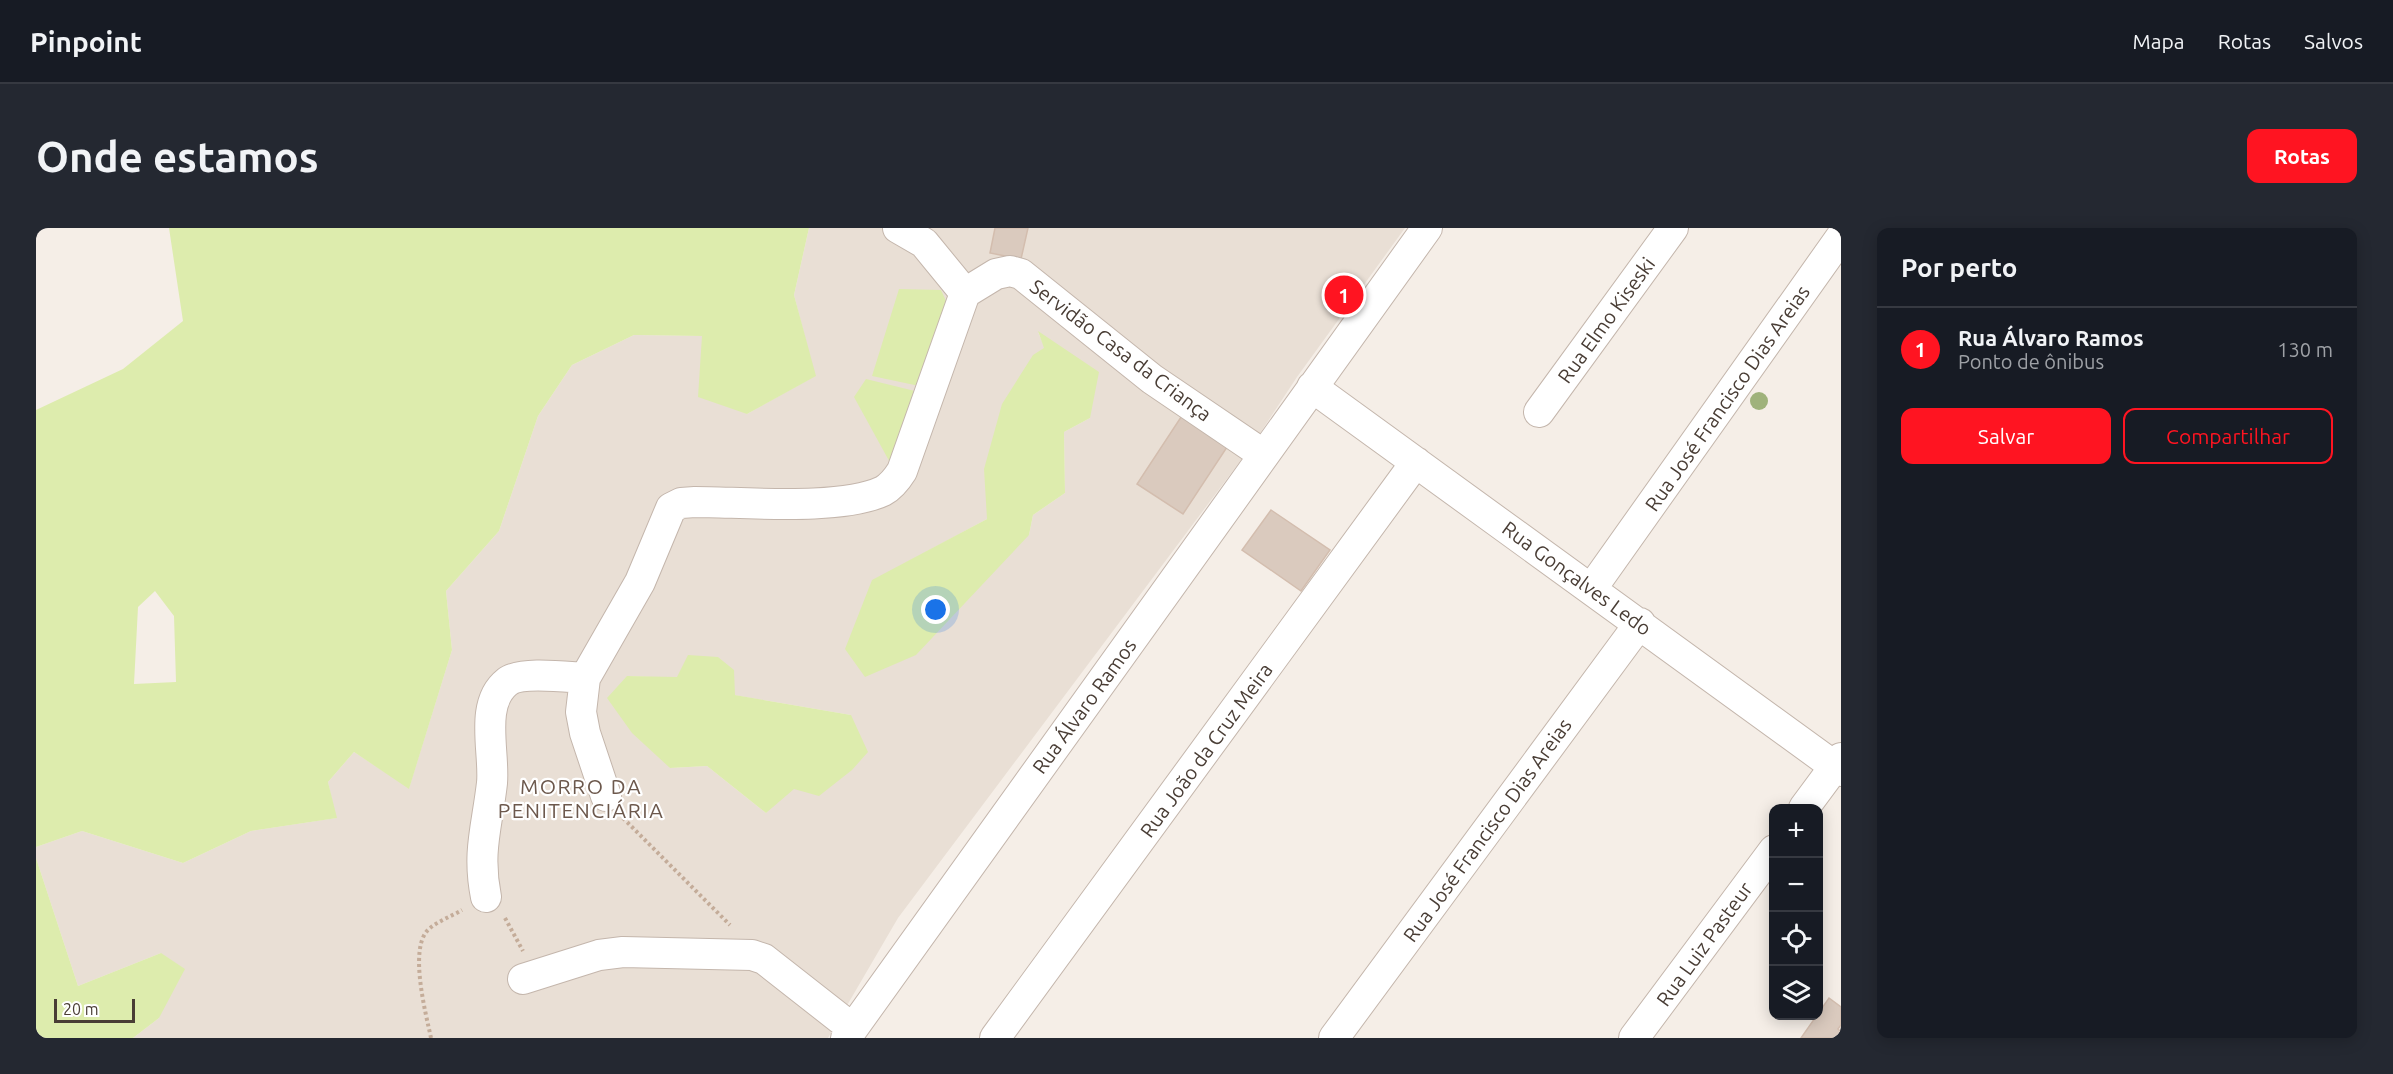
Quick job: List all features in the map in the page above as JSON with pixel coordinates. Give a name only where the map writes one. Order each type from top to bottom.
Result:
[{"type":"street","points":[[606,796],[585,734],[581,712],[585,678],[640,582],[671,508],[681,503],[695,502],[820,503],[864,497],[884,490],[895,483],[902,471],[965,293],[924,243],[898,228]]},
{"type":"street","name":"Rua Álvaro Ramos","points":[[849,1033],[1427,228]]},
{"type":"street","name":"Rua Elmo Kiseski","points":[[1539,412],[1673,228]]},
{"type":"street","name":"Rua José Francisco Dias Areias","points":[[1592,588],[1841,237]]},
{"type":"street","name":"Servidão Casa da Criança","points":[[965,293],[996,274],[1010,271],[1022,274],[1152,379],[1264,455]]},
{"type":"street","name":"Rua Gonçalves Ledo","points":[[1312,387],[1839,765]]},
{"type":"street","name":"Rua João da Cruz Meira","points":[[995,1038],[1416,462]]},
{"type":"street","name":"Rua José Francisco Dias Areias","points":[[1334,1038],[1640,623]]},
{"type":"street","points":[[486,897],[481,873],[483,838],[492,780],[491,717],[497,694],[508,681],[522,676],[585,678]]},
{"type":"street","points":[[1807,804],[1839,765]]},
{"type":"street","name":"Rua Luiz Pasteur","points":[[1634,1038],[1769,855]]},
{"type":"street","points":[[523,979],[599,955],[623,952],[752,955],[764,959],[849,1033]]},
{"type":"path","points":[[606,796],[626,822],[732,927]]},
{"type":"path","points":[[431,1038],[419,980],[422,938],[429,928],[486,897],[512,928],[525,954],[509,967],[523,979]]},
{"type":"shaded area","name":"MORRO DA PENITENCIÁRIA","points":[[809,228],[1405,228],[1297,377],[1253,444],[898,918],[828,1038],[133,1038],[159,1018],[161,953],[78,986],[36,858],[36,847],[82,831],[183,863],[251,831],[336,818],[328,782],[354,752],[409,788],[452,650],[446,591],[499,531],[538,416],[572,365],[634,335],[702,336],[747,414],[815,376],[794,295]],"holes":[[[1038,332],[1090,418],[1064,432],[1065,493],[1033,515],[1029,535],[872,581],[987,519],[1045,348]],[[627,676],[677,678],[734,695],[851,715],[766,813],[707,766],[670,768]]]},
{"type":"green space","points":[[169,228],[809,228],[794,295],[816,376],[747,414],[698,397],[702,336],[634,335],[572,365],[538,416],[499,531],[446,591],[452,650],[409,789],[354,752],[328,782],[337,818],[251,831],[183,863],[82,831],[36,847],[36,410],[123,369],[183,321]],"holes":[[[155,591],[174,616],[176,682],[134,684],[138,607]]]},
{"type":"green space","points":[[899,289],[941,290],[951,312],[924,387],[872,376]]},
{"type":"green space","points":[[1038,331],[1099,372],[1090,418],[1064,432],[1065,493],[1033,515],[1029,535],[916,655],[865,677],[845,649],[872,580],[987,519],[984,469],[1002,404],[1033,355],[1044,348]]},
{"type":"green space","points":[[866,379],[923,393],[893,468],[854,397]]},
{"type":"green space","points":[[688,655],[718,657],[734,670],[735,695],[851,715],[868,752],[852,770],[819,796],[794,789],[766,813],[707,766],[670,768],[632,733],[607,698],[627,676],[677,677]]},
{"type":"green space","points":[[36,858],[78,986],[161,953],[185,969],[159,1018],[133,1038],[36,1038]]},
{"type":"building","points":[[995,228],[1028,228],[1021,259],[990,253]]},
{"type":"building","points":[[1187,408],[1233,438],[1183,514],[1137,484]]},
{"type":"building","points":[[1271,510],[1330,550],[1301,591],[1242,550]]},
{"type":"building","points":[[1829,998],[1841,1007],[1841,1025],[1838,1029],[1841,1032],[1841,1038],[1801,1038],[1814,1020],[1823,1020],[1823,1007]]},
{"type":"place","name":"Rua Álvaro Ramos","points":[[1344,295]]},
{"type":"district","name":"MORRO DA PENITENCIÁRIA","points":[[581,798]]}]
